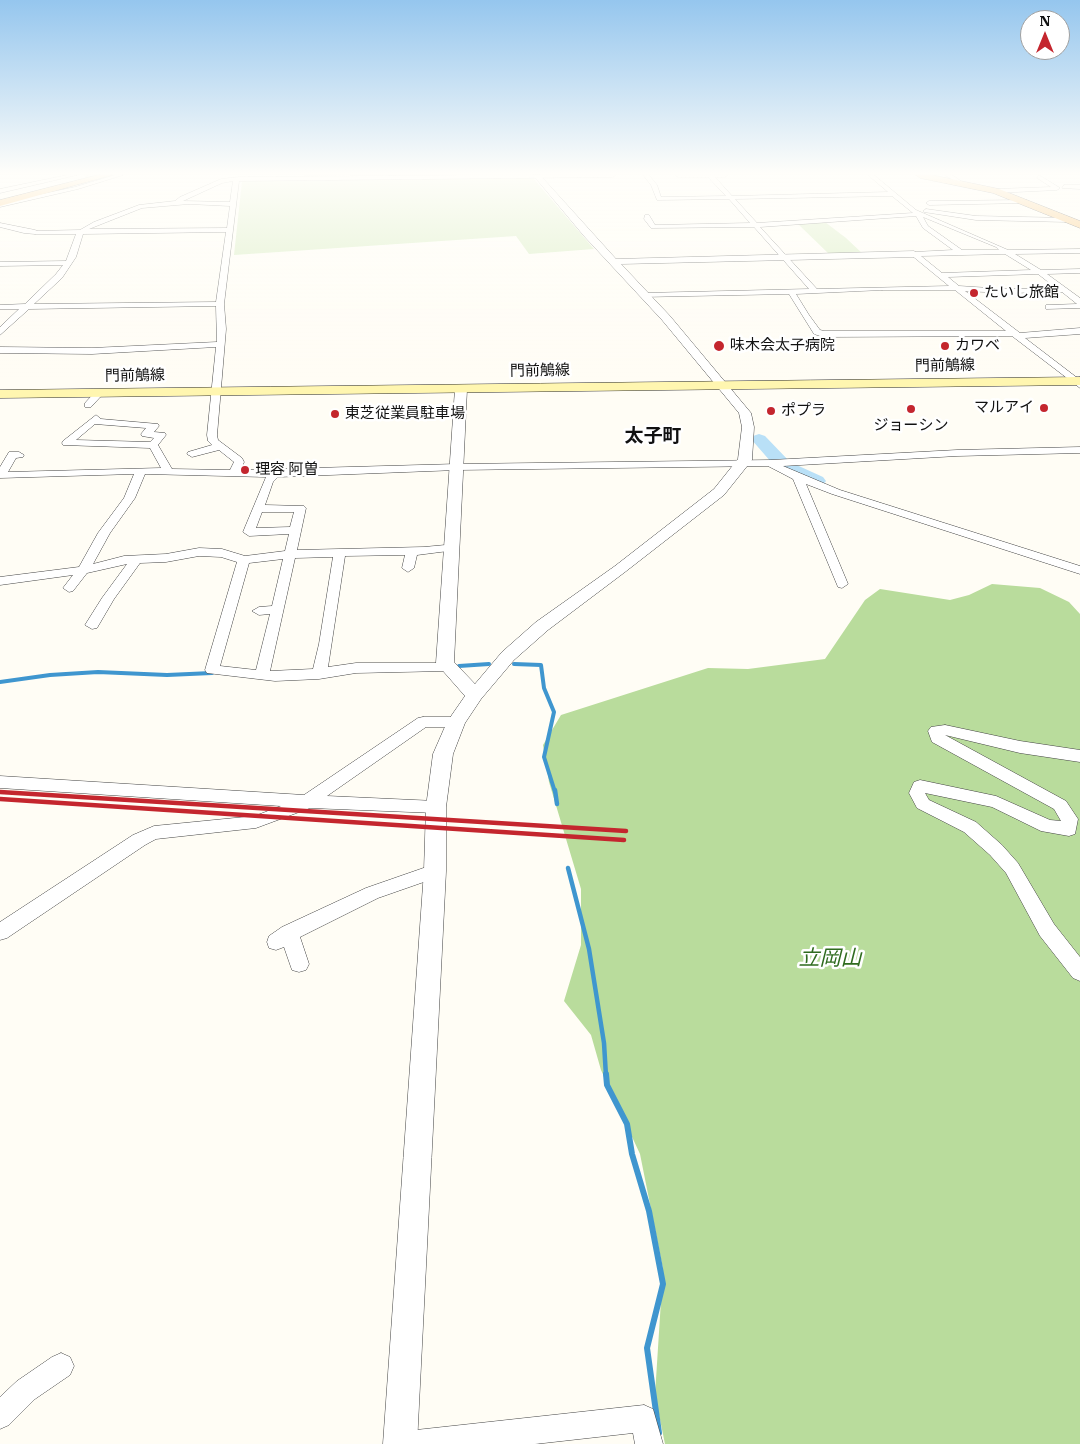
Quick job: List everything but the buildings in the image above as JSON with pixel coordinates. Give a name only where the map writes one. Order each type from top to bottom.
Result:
[{"type":"main road","name":"門前鵤線","points":[[0,394],[1078,382]]},
{"type":"street","points":[[0,332],[59,276],[72,256],[76,242]]},
{"type":"street","points":[[228,242],[220,304],[222,329],[212,441],[237,458],[238,462],[234,473]]},
{"type":"street","points":[[400,1444],[435,872],[436,807],[443,754],[456,722],[475,695],[508,656],[542,626],[712,498],[745,460],[748,427],[745,413],[666,318],[595,242]]},
{"type":"street","points":[[771,242],[815,292]]},
{"type":"street","points":[[947,242],[960,252]]},
{"type":"street","points":[[989,242],[1039,272],[1078,301]]},
{"type":"street","points":[[613,262],[960,252],[1080,251]]},
{"type":"street","points":[[914,254],[1014,334],[1078,382]]},
{"type":"street","points":[[1006,263],[1022,262]]},
{"type":"street","points":[[0,264],[67,263]]},
{"type":"street","points":[[940,275],[1080,271]]},
{"type":"street","points":[[644,295],[815,292],[882,288],[957,288],[1006,291],[1064,290]]},
{"type":"street","points":[[791,292],[817,332],[823,334],[1014,334],[1080,331]]},
{"type":"street","points":[[1052,304],[1078,301]]},
{"type":"street","points":[[0,306],[220,304]]},
{"type":"street","points":[[0,350],[92,350],[220,344]]},
{"type":"street","points":[[445,666],[461,388]]},
{"type":"street","points":[[88,405],[99,393]]},
{"type":"street","points":[[71,424],[92,421],[154,426],[146,434],[161,435],[152,445],[67,443],[92,421]]},
{"type":"street","points":[[152,445],[168,471]]},
{"type":"street","points":[[194,451],[221,446]]},
{"type":"street","points":[[1,474],[168,471],[276,474],[457,467],[777,463],[957,453],[1075,450],[1080,463]]},
{"type":"street","points":[[1,474],[10,464],[8,461],[13,454],[19,454]]},
{"type":"street","points":[[777,463],[798,477],[891,511],[1080,570]]},
{"type":"street","points":[[68,588],[84,570],[104,533],[129,498],[141,471]]},
{"type":"street","points":[[276,474],[268,482],[249,532],[294,530]]},
{"type":"street","points":[[798,477],[842,584]]},
{"type":"street","points":[[257,509],[300,508],[262,674]]},
{"type":"street","points":[[0,581],[84,570],[124,560],[199,552],[222,553],[244,560],[290,554],[412,551],[452,547]]},
{"type":"street","points":[[408,568],[412,551]]},
{"type":"street","points":[[319,674],[326,644],[340,552]]},
{"type":"street","points":[[92,625],[108,598],[137,559]]},
{"type":"street","points":[[244,560],[212,670],[299,676],[356,668],[445,666],[475,695]]},
{"type":"street","points":[[259,611],[278,610]]},
{"type":"street","points":[[0,932],[139,840],[154,833],[256,822],[309,802],[423,722],[456,722]]},
{"type":"street","points":[[1080,756],[1020,747],[945,730],[936,731],[937,738],[1060,805],[1070,819],[1069,829],[1047,826],[996,802],[920,786],[917,793],[923,804],[970,827],[996,850],[1012,868],[1047,930],[1080,972]]},
{"type":"street","points":[[0,782],[309,802],[436,807]]},
{"type":"street","points":[[299,964],[283,938],[372,893],[435,872]]},
{"type":"street","points":[[0,1416],[26,1390],[61,1366]]},
{"type":"street","points":[[416,1444],[644,1418],[649,1444]]},
{"type":"green space","points":[[235,242],[421,242],[234,255]]},
{"type":"green space","points":[[521,242],[588,242],[594,249],[529,254]]},
{"type":"green space","points":[[817,242],[851,242],[863,254],[830,255]]},
{"type":"green space","name":"立岡山","points":[[992,584],[1040,588],[1069,602],[1080,614],[1080,1444],[665,1444],[655,1395],[663,1269],[640,1154],[601,1070],[591,1035],[564,1001],[581,945],[581,889],[549,782],[543,745],[561,715],[708,668],[748,669],[825,659],[865,600],[880,589],[950,600],[969,595]]},
{"type":"waterway","points":[[759,439],[784,466],[817,481]]},
{"type":"waterway","points":[[459,666],[489,664]]},
{"type":"waterway","points":[[514,664],[541,665],[544,688],[554,712],[544,757],[555,792]]},
{"type":"waterway","points":[[0,682],[50,675],[98,672],[167,675],[212,673]]},
{"type":"waterway","points":[[555,790],[557,804]]},
{"type":"waterway","points":[[568,868],[589,949],[604,1043],[606,1076]]},
{"type":"waterway","points":[[606,1074],[607,1085],[627,1124],[632,1154],[649,1211],[663,1284],[647,1348],[659,1433]]},
{"type":"railway","points":[[0,792],[626,831]]},
{"type":"railway","points":[[0,799],[624,840]]},
{"type":"place","name":"たいし旅館","points":[[974,293]]},
{"type":"place","name":"味木会太子病院","points":[[719,346]]},
{"type":"place","name":"カワベ","points":[[945,346]]},
{"type":"place","name":"マルアイ","points":[[1044,408]]},
{"type":"place","name":"ジョーシン","points":[[911,409]]},
{"type":"place","name":"ポプラ","points":[[771,411]]},
{"type":"place","name":"東芝従業員駐車場","points":[[335,414]]},
{"type":"place","name":"理容 阿曽","points":[[245,470]]},
{"type":"district","name":"太子町","points":[[653,437]]}]
